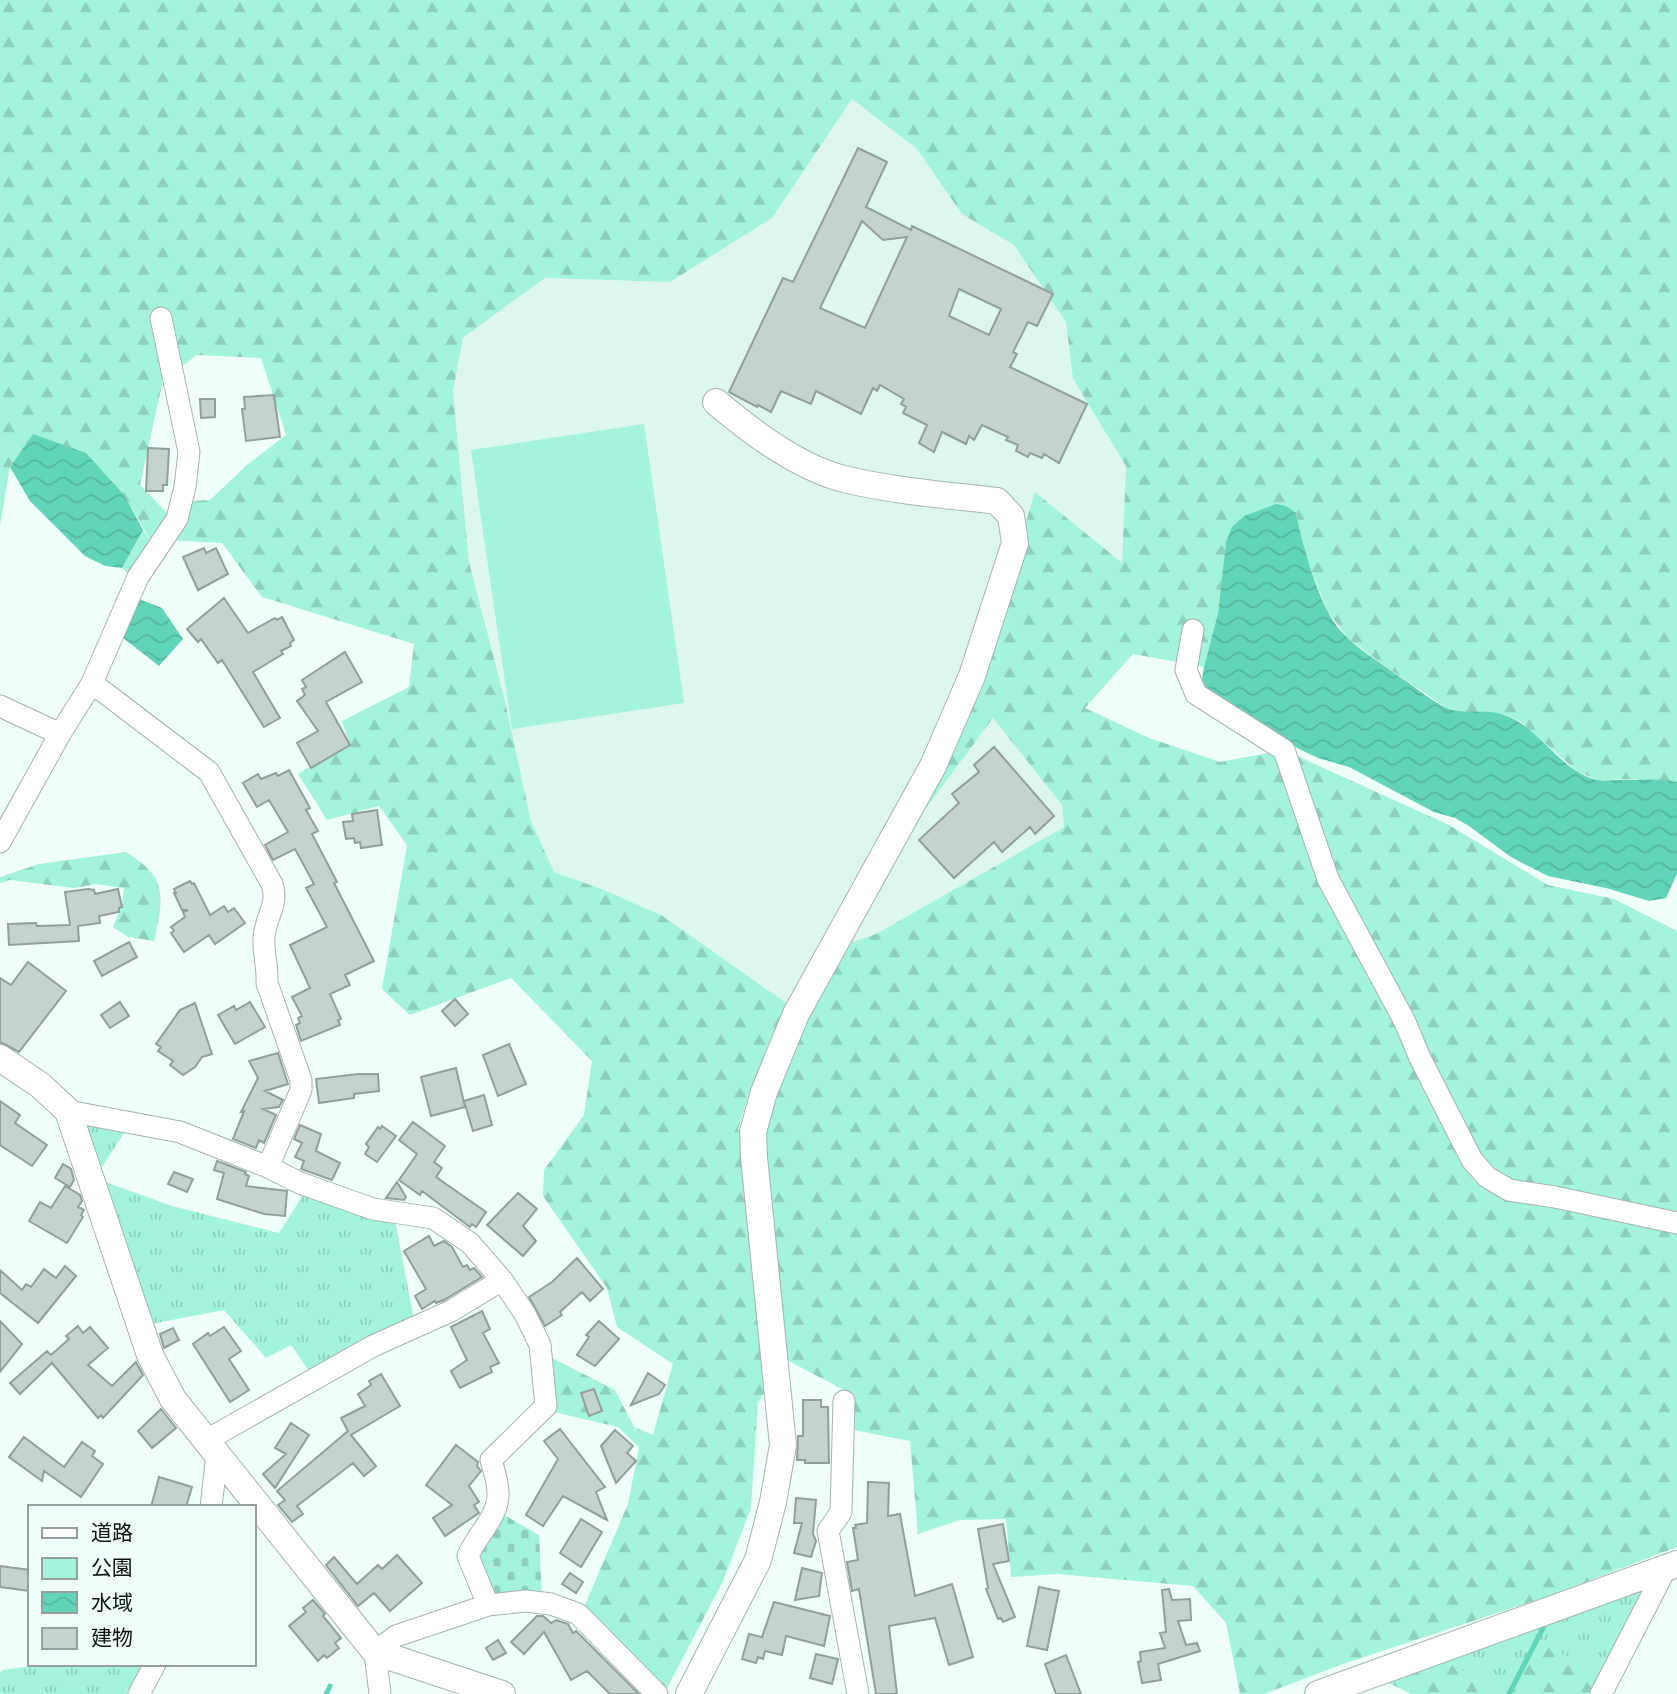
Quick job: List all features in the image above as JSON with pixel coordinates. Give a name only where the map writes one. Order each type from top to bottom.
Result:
[{"type":"street","points":[[0,842],[60,734],[92,683],[138,577],[177,519],[189,452],[161,318]]},
{"type":"street","points":[[689,1694],[758,1560],[773,1502],[783,1445],[754,1157],[753,1132],[764,1092],[796,1014],[933,766],[972,676],[1015,543],[1011,516],[997,501],[841,479],[797,459],[753,433],[716,402]]},
{"type":"street","points":[[1193,630],[1186,670],[1196,694],[1284,750],[1328,879],[1405,1022],[1420,1058],[1472,1160],[1488,1177],[1509,1190],[1677,1223]]},
{"type":"street","points":[[92,683],[209,772],[272,884],[276,897],[264,939],[267,983],[301,1080],[301,1090],[268,1167]]},
{"type":"street","points":[[0,706],[60,734]]},
{"type":"street","points":[[0,1058],[40,1085],[68,1111],[150,1355],[173,1399],[375,1653],[380,1694]]},
{"type":"street","points":[[68,1111],[180,1132],[268,1167],[299,1183],[373,1209],[433,1218],[470,1243],[502,1280],[525,1314],[540,1345],[546,1406],[491,1460],[498,1492],[497,1507],[468,1556],[488,1605]]},
{"type":"street","points":[[211,1448],[373,1346],[452,1311],[502,1280]]},
{"type":"street","points":[[844,1401],[841,1512],[828,1531],[858,1694]]},
{"type":"street","points":[[211,1448],[211,1505]]},
{"type":"street","points":[[1318,1694],[1671,1566]]},
{"type":"street","points":[[1601,1694],[1671,1566]]},
{"type":"street","points":[[375,1653],[396,1636],[488,1605],[538,1602],[578,1614],[657,1694]]},
{"type":"street","points":[[375,1653],[502,1694]]},
{"type":"street","points":[[139,1694],[154,1666]]},
{"type":"shaded area","points":[[852,98],[916,148],[962,214],[1014,244],[1066,322],[1073,379],[1126,466],[1122,564],[1035,493],[993,718],[1062,805],[1064,827],[876,934],[849,943],[792,1007],[661,915],[554,872],[531,821],[505,701],[469,562],[453,391],[463,338],[545,278],[670,282],[772,218]]},
{"type":"green space","points":[[0,0],[1677,0],[1677,783],[1636,779],[1598,780],[1578,772],[1521,722],[1503,714],[1465,713],[1447,708],[1382,664],[1348,638],[1328,612],[1307,560],[1296,513],[1226,542],[1218,613],[1204,667],[1133,654],[1085,708],[1149,738],[1220,762],[1284,750],[1449,825],[1548,885],[1614,899],[1677,931],[1677,1547],[1549,1596],[1340,1665],[1264,1694],[1240,1694],[1226,1623],[1193,1586],[1057,1574],[1011,1577],[1006,1519],[960,1520],[918,1534],[910,1441],[854,1430],[855,1396],[785,1359],[758,1403],[751,1508],[723,1581],[665,1692],[582,1612],[628,1504],[639,1447],[618,1427],[554,1412],[546,1355],[615,1390],[634,1427],[653,1435],[673,1364],[617,1327],[607,1288],[543,1196],[544,1170],[584,1115],[592,1061],[511,978],[410,1015],[382,989],[407,845],[379,806],[327,820],[298,774],[349,742],[342,721],[409,687],[414,644],[262,597],[222,543],[169,540],[190,501],[210,500],[248,464],[286,435],[261,358],[197,355],[163,380],[140,485],[171,517],[152,543],[125,496],[33,434],[10,467],[0,525]],"holes":[[[852,99],[916,148],[962,214],[1014,245],[1066,322],[1073,379],[1126,466],[1122,563],[1035,492],[971,705],[900,843],[993,718],[1062,805],[1064,827],[876,934],[849,943],[771,1091],[759,1147],[738,1130],[749,1093],[792,1007],[661,915],[554,872],[531,821],[505,701],[469,562],[453,391],[463,338],[545,278],[670,282],[772,218]]]},
{"type":"green space","points":[[644,424],[684,703],[512,729],[471,450]]},
{"type":"green space","points":[[143,530],[152,543],[133,578],[122,568]]},
{"type":"green space","points":[[126,852],[150,871],[160,889],[160,912],[154,941],[128,937],[113,927],[122,905],[124,888],[96,884],[74,888],[10,880],[0,883],[0,877],[39,864]]},
{"type":"green space","points":[[86,1116],[130,1124],[98,1173],[79,1127]]},
{"type":"green space","points":[[100,1180],[172,1206],[279,1233],[305,1192],[395,1220],[414,1320],[311,1374],[291,1345],[266,1358],[224,1310],[146,1325]]},
{"type":"green space","points":[[499,1512],[539,1535],[542,1596],[490,1601],[474,1557]]},
{"type":"green space","points":[[1654,1581],[1605,1677],[1536,1640],[1507,1694],[1438,1658]]},
{"type":"green space","points":[[1536,1640],[1605,1677],[1596,1694],[1507,1694]]},
{"type":"green space","points":[[1438,1658],[1507,1694],[1411,1694],[1381,1679]]},
{"type":"green space","points":[[32,1666],[147,1666],[132,1694],[0,1694],[0,1672]]},
{"type":"water","points":[[33,434],[86,453],[125,496],[143,530],[122,568],[105,566],[85,556],[30,501],[10,467]]},
{"type":"water","points":[[1276,504],[1286,506],[1296,513],[1319,592],[1341,631],[1362,650],[1430,698],[1456,711],[1493,712],[1507,716],[1531,731],[1572,768],[1597,780],[1677,782],[1677,874],[1666,898],[1649,901],[1606,888],[1548,876],[1511,857],[1455,818],[1434,812],[1349,767],[1299,749],[1208,693],[1202,679],[1218,613],[1226,542],[1232,527],[1244,516]]},
{"type":"water","points":[[134,597],[162,608],[183,639],[159,666],[118,634]]},
{"type":"building","points":[[858,148],[887,162],[866,207],[911,230],[912,226],[1053,294],[1037,326],[1028,322],[1013,352],[1017,354],[1010,367],[1087,404],[1059,463],[1044,454],[1042,458],[1030,453],[1028,457],[1016,451],[1018,445],[1006,440],[1008,437],[982,425],[974,440],[969,436],[966,444],[942,432],[934,452],[919,443],[927,425],[903,413],[906,407],[901,404],[904,399],[880,385],[877,391],[873,388],[861,414],[816,391],[811,404],[781,391],[771,412],[729,392],[783,278],[793,282]],"holes":[[[862,221],[883,240],[907,237],[865,328],[820,308]],[[959,289],[1001,309],[989,335],[949,316]]]},
{"type":"building","points":[[274,395],[280,437],[246,441],[242,409],[245,409],[244,397]]},
{"type":"building","points":[[200,399],[215,399],[215,417],[201,418]]},
{"type":"building","points":[[148,448],[169,449],[167,485],[163,485],[163,491],[146,491]]},
{"type":"building","points":[[204,548],[206,553],[216,548],[228,574],[198,590],[183,557]]},
{"type":"building","points":[[224,598],[248,633],[282,617],[294,640],[290,643],[291,646],[281,651],[283,654],[253,672],[280,718],[264,727],[222,660],[218,663],[201,639],[198,642],[187,629]]},
{"type":"building","points":[[345,652],[362,682],[326,702],[350,745],[311,768],[297,743],[318,731],[297,701],[305,695],[302,689],[306,687],[302,680]]},
{"type":"building","points":[[994,747],[1054,816],[1035,834],[1030,827],[1002,852],[994,842],[954,878],[919,840],[959,803],[952,794],[979,772],[974,765]]},
{"type":"building","points":[[289,770],[310,808],[306,810],[318,831],[312,834],[374,961],[345,975],[350,985],[330,994],[341,1019],[338,1020],[340,1025],[301,1041],[296,1025],[300,1023],[298,1018],[302,1016],[292,997],[310,988],[290,945],[327,927],[306,888],[314,884],[295,849],[273,860],[265,845],[288,832],[269,800],[257,807],[243,783],[258,774],[261,779],[276,773],[278,776]]},
{"type":"building","points":[[377,810],[382,845],[361,848],[360,842],[355,843],[354,838],[346,839],[343,822],[353,821],[352,814]]},
{"type":"building","points":[[190,881],[194,883],[210,915],[224,906],[228,912],[234,908],[245,923],[215,944],[209,935],[184,952],[171,933],[174,931],[171,927],[185,917],[183,912],[188,910],[182,910],[174,889]]},
{"type":"building","points":[[118,889],[122,907],[119,912],[99,916],[100,923],[78,926],[79,941],[9,945],[8,924],[70,925],[65,892],[94,890],[95,894]]},
{"type":"building","points":[[129,942],[137,957],[102,976],[94,961]]},
{"type":"building","points":[[28,962],[66,991],[19,1052],[0,1042],[0,978],[11,985]]},
{"type":"building","points":[[455,999],[468,1014],[455,1026],[442,1011]]},
{"type":"building","points":[[120,1002],[129,1016],[110,1028],[101,1015]]},
{"type":"building","points":[[250,1002],[265,1027],[235,1044],[218,1015],[234,1006],[236,1010]]},
{"type":"building","points":[[195,1003],[212,1054],[202,1057],[195,1067],[183,1075],[170,1065],[173,1061],[158,1051],[161,1047],[156,1044],[180,1010]]},
{"type":"building","points":[[509,1044],[526,1084],[498,1096],[483,1055]]},
{"type":"building","points":[[278,1053],[288,1084],[265,1091],[283,1100],[279,1107],[263,1109],[276,1115],[264,1143],[259,1140],[256,1148],[233,1139],[244,1111],[241,1112],[258,1078],[249,1061]]},
{"type":"building","points":[[456,1068],[465,1107],[431,1116],[421,1077]]},
{"type":"building","points":[[378,1074],[379,1091],[319,1103],[316,1079]]},
{"type":"building","points":[[484,1095],[492,1125],[473,1131],[464,1101]]},
{"type":"building","points":[[0,1101],[20,1115],[15,1123],[47,1145],[32,1166],[0,1145]]},
{"type":"building","points":[[413,1122],[445,1146],[434,1162],[442,1168],[436,1177],[486,1212],[476,1227],[472,1224],[470,1227],[422,1191],[420,1195],[399,1180],[417,1154],[399,1140]]},
{"type":"building","points":[[300,1125],[321,1134],[316,1151],[340,1163],[332,1180],[301,1169],[304,1161],[295,1157],[302,1143],[294,1139]]},
{"type":"building","points":[[382,1126],[396,1136],[377,1162],[365,1154],[369,1147],[366,1144],[378,1127],[380,1129]]},
{"type":"building","points":[[217,1161],[246,1172],[249,1176],[246,1186],[287,1191],[285,1216],[264,1214],[217,1199],[224,1173],[214,1170]]},
{"type":"building","points":[[63,1164],[71,1169],[74,1180],[70,1187],[55,1178]]},
{"type":"building","points":[[174,1172],[193,1179],[187,1192],[168,1184]]},
{"type":"building","points":[[397,1182],[406,1197],[404,1200],[386,1198]]},
{"type":"building","points":[[65,1186],[80,1195],[82,1201],[78,1207],[84,1210],[81,1215],[83,1217],[67,1243],[29,1221],[40,1202],[51,1208]]},
{"type":"building","points":[[518,1193],[537,1209],[523,1226],[536,1241],[523,1256],[487,1225]]},
{"type":"building","points":[[429,1236],[434,1246],[444,1241],[452,1247],[463,1267],[467,1265],[470,1270],[474,1268],[482,1277],[444,1300],[435,1301],[422,1309],[415,1296],[426,1289],[404,1251]]},
{"type":"building","points":[[577,1258],[603,1289],[590,1301],[582,1292],[560,1312],[562,1315],[545,1326],[529,1297],[552,1282]]},
{"type":"building","points":[[65,1266],[76,1276],[38,1323],[0,1293],[0,1270],[22,1290],[26,1284],[31,1287],[44,1269],[56,1278]]},
{"type":"building","points":[[482,1311],[490,1329],[483,1333],[499,1363],[490,1367],[492,1372],[460,1388],[451,1371],[467,1360],[451,1327]]},
{"type":"building","points":[[0,1321],[22,1344],[0,1372]]},
{"type":"building","points":[[599,1321],[619,1339],[595,1366],[577,1355],[589,1337],[586,1335]]},
{"type":"building","points":[[78,1326],[83,1333],[90,1327],[108,1348],[88,1365],[112,1386],[136,1362],[143,1375],[103,1418],[101,1415],[98,1418],[52,1363],[20,1394],[10,1383],[47,1351],[51,1355],[69,1339],[66,1336]]},
{"type":"building","points":[[224,1327],[241,1351],[229,1359],[249,1390],[230,1402],[193,1344],[208,1333],[210,1336]]},
{"type":"building","points":[[173,1328],[179,1340],[164,1348],[160,1334]]},
{"type":"building","points":[[648,1373],[665,1385],[659,1394],[631,1405]]},
{"type":"building","points":[[381,1374],[400,1406],[351,1435],[376,1466],[364,1476],[353,1463],[297,1506],[303,1514],[292,1522],[278,1505],[285,1500],[277,1491],[348,1431],[341,1418],[365,1406],[358,1394],[371,1385],[369,1381]]},
{"type":"building","points":[[594,1389],[602,1411],[589,1416],[581,1393]]},
{"type":"building","points":[[803,1400],[821,1400],[821,1407],[828,1407],[829,1463],[805,1463],[805,1460],[797,1460],[798,1436],[803,1436]]},
{"type":"building","points":[[161,1409],[176,1428],[152,1448],[138,1431]]},
{"type":"building","points":[[291,1423],[309,1435],[275,1488],[263,1474],[286,1454],[275,1448]]},
{"type":"building","points":[[560,1429],[605,1487],[596,1492],[607,1520],[563,1496],[543,1526],[526,1515],[558,1459],[544,1441]]},
{"type":"building","points":[[615,1430],[633,1446],[627,1453],[636,1461],[616,1483],[601,1446]]},
{"type":"building","points":[[24,1437],[64,1467],[82,1442],[95,1451],[92,1456],[103,1464],[81,1497],[44,1471],[42,1481],[9,1457]]},
{"type":"building","points":[[456,1445],[478,1462],[477,1466],[481,1471],[469,1486],[479,1502],[474,1505],[479,1513],[445,1536],[433,1518],[452,1505],[426,1485]]},
{"type":"building","points":[[159,1477],[192,1487],[187,1505],[152,1505]]},
{"type":"building","points":[[868,1482],[889,1483],[888,1516],[900,1514],[915,1596],[952,1584],[973,1657],[949,1665],[935,1618],[889,1626],[897,1694],[876,1694],[859,1589],[852,1591],[847,1562],[858,1560],[853,1528],[856,1528],[855,1525],[867,1523]]},
{"type":"building","points":[[796,1498],[816,1500],[813,1534],[816,1541],[811,1557],[794,1553],[802,1523],[794,1523]]},
{"type":"building","points":[[581,1519],[602,1532],[581,1567],[560,1553]]},
{"type":"building","points":[[1003,1524],[1009,1561],[993,1564],[1015,1617],[1003,1622],[1001,1618],[998,1619],[986,1589],[988,1588],[978,1529]]},
{"type":"building","points":[[397,1555],[422,1583],[390,1611],[374,1593],[358,1606],[326,1565],[334,1557],[357,1584],[378,1565],[382,1569]]},
{"type":"building","points":[[0,1566],[28,1570],[28,1591],[0,1587]]},
{"type":"building","points":[[802,1568],[822,1573],[819,1596],[795,1600]]},
{"type":"building","points":[[570,1573],[583,1582],[576,1593],[562,1584]]},
{"type":"building","points":[[1039,1587],[1059,1591],[1047,1650],[1027,1646]]},
{"type":"building","points":[[1169,1589],[1172,1600],[1190,1599],[1191,1620],[1178,1621],[1186,1645],[1197,1643],[1200,1651],[1158,1664],[1161,1680],[1142,1683],[1138,1662],[1141,1661],[1140,1652],[1165,1648],[1160,1633],[1166,1632],[1162,1590]]},
{"type":"building","points":[[313,1600],[341,1638],[335,1643],[339,1648],[327,1658],[324,1655],[318,1661],[289,1626],[306,1612],[303,1608]]},
{"type":"building","points":[[774,1602],[830,1616],[824,1646],[786,1636],[782,1655],[765,1651],[763,1659],[758,1657],[756,1663],[742,1659],[749,1634],[762,1637]]},
{"type":"building","points":[[537,1616],[543,1616],[551,1623],[556,1620],[568,1624],[573,1633],[576,1631],[639,1694],[610,1694],[587,1671],[571,1680],[544,1632],[524,1654],[511,1642]]},
{"type":"building","points":[[498,1640],[506,1653],[493,1660],[486,1648]]},
{"type":"building","points":[[816,1654],[838,1659],[832,1684],[810,1678]]},
{"type":"building","points":[[1066,1655],[1081,1694],[1056,1694],[1045,1664]]},
{"type":"waterway","points":[[1509,1694],[1543,1628]]},
{"type":"waterway","points":[[326,1694],[330,1686]]}]
